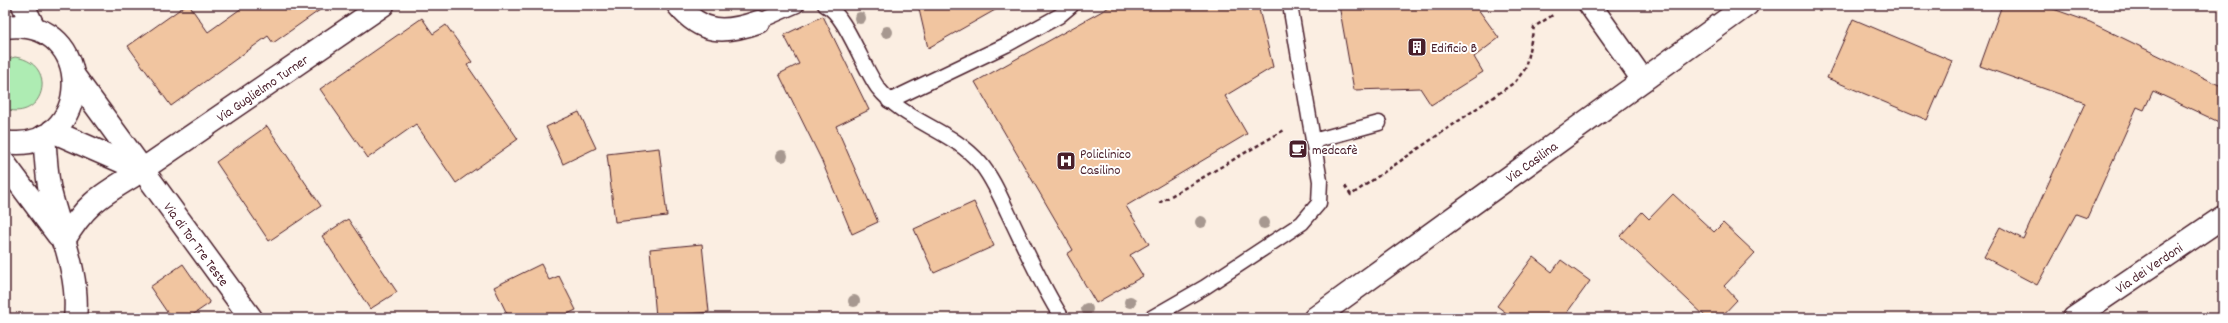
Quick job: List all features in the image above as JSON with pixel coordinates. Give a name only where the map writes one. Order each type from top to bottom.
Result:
[{"type":"street","points":[[23,5],[34,28]]},
{"type":"street","name":"Via Guglielmo Turner","points":[[141,170],[383,5]]},
{"type":"street","points":[[678,5],[694,22],[710,29],[731,30],[758,22]]},
{"type":"street","points":[[1590,5],[1643,80]]},
{"type":"street","name":"Via Casilina","points":[[1315,318],[1747,5]]},
{"type":"street","name":"Via di Tor Tre Teste","points":[[5,27],[20,26],[34,28],[47,34],[58,44],[70,62],[74,76],[141,170],[251,318]]},
{"type":"street","name":"Via di Tor Tre Teste","points":[[74,76],[71,105],[60,123],[48,133],[141,170]]},
{"type":"street","points":[[5,142],[23,143],[48,133],[48,182],[63,242],[72,268],[76,296],[75,318]]},
{"type":"street","points":[[5,164],[63,242]]},
{"type":"street","points":[[63,242],[75,222],[94,200],[141,170]]},
{"type":"street","name":"Via dei Verdoni","points":[[2074,318],[2223,217]]},
{"type":"lane","points":[[758,22],[797,5]]},
{"type":"lane","points":[[825,5],[830,7],[839,18],[868,73],[889,101],[909,116],[963,146],[987,172],[1062,318]]},
{"type":"lane","points":[[889,101],[1006,45],[1059,16],[1072,5]]},
{"type":"lane","points":[[1151,318],[1188,298],[1250,259],[1302,223],[1316,209],[1321,194],[1290,5]]},
{"type":"lane","points":[[1312,141],[1379,123]]},
{"type":"path","points":[[1344,184],[1351,195],[1515,82],[1524,69],[1534,27],[1553,15]]},
{"type":"path","points":[[1159,203],[1292,126]]},
{"type":"green space","points":[[15,57],[29,61],[38,69],[42,80],[42,90],[37,100],[30,107],[19,111],[5,109],[5,60]]},
{"type":"building","points":[[186,5],[189,5],[208,32],[246,5],[327,5],[273,43],[268,36],[171,106],[128,46]]},
{"type":"building","points":[[918,5],[1004,5],[928,48]]},
{"type":"building","points":[[1113,5],[1258,5],[1273,67],[1225,96],[1247,134],[1126,206],[1149,244],[1130,255],[1143,276],[1096,303],[1067,254],[1073,250],[975,82]]},
{"type":"building","name":"Edificio B","points":[[1339,5],[1475,5],[1499,38],[1474,57],[1483,72],[1431,105],[1420,88],[1354,90]]},
{"type":"building","points":[[2002,5],[2042,5],[2090,22],[2223,87],[2223,124],[2153,91],[2144,110],[2137,107],[2087,218],[2076,214],[2037,285],[1984,257],[2000,227],[2023,239],[2085,103],[1980,66]]},
{"type":"building","points":[[823,16],[869,110],[836,126],[878,222],[852,234],[821,159],[779,74],[799,64],[784,35]]},
{"type":"building","points":[[422,18],[433,34],[446,25],[472,62],[467,65],[518,139],[456,183],[416,124],[368,158],[320,89]]},
{"type":"building","points":[[1853,19],[1952,61],[1927,120],[1827,78]]},
{"type":"building","points":[[579,112],[596,148],[563,164],[546,127]]},
{"type":"building","points":[[267,126],[321,206],[269,241],[216,162]]},
{"type":"building","points":[[659,148],[667,216],[615,222],[607,154]]},
{"type":"building","points":[[1673,194],[1714,232],[1723,223],[1755,253],[1724,286],[1737,300],[1720,318],[1707,318],[1620,236],[1642,212],[1649,219]]},
{"type":"building","points":[[974,202],[994,246],[934,273],[914,229]]},
{"type":"building","points":[[348,219],[397,292],[370,309],[322,236]]},
{"type":"building","points":[[702,244],[709,312],[656,317],[650,249]]},
{"type":"building","points":[[1533,257],[1552,272],[1561,260],[1590,281],[1563,318],[1513,318],[1497,306]]},
{"type":"building","points":[[183,264],[210,303],[188,318],[171,318],[150,287]]},
{"type":"building","points":[[541,264],[549,280],[559,276],[576,310],[559,318],[509,318],[494,287]]},
{"type":"place","name":"Edificio B","points":[[1417,47]]},
{"type":"place","name":"medcafè","points":[[1298,149]]},
{"type":"place","name":"Policlinico Casilino","points":[[1066,161]]}]
